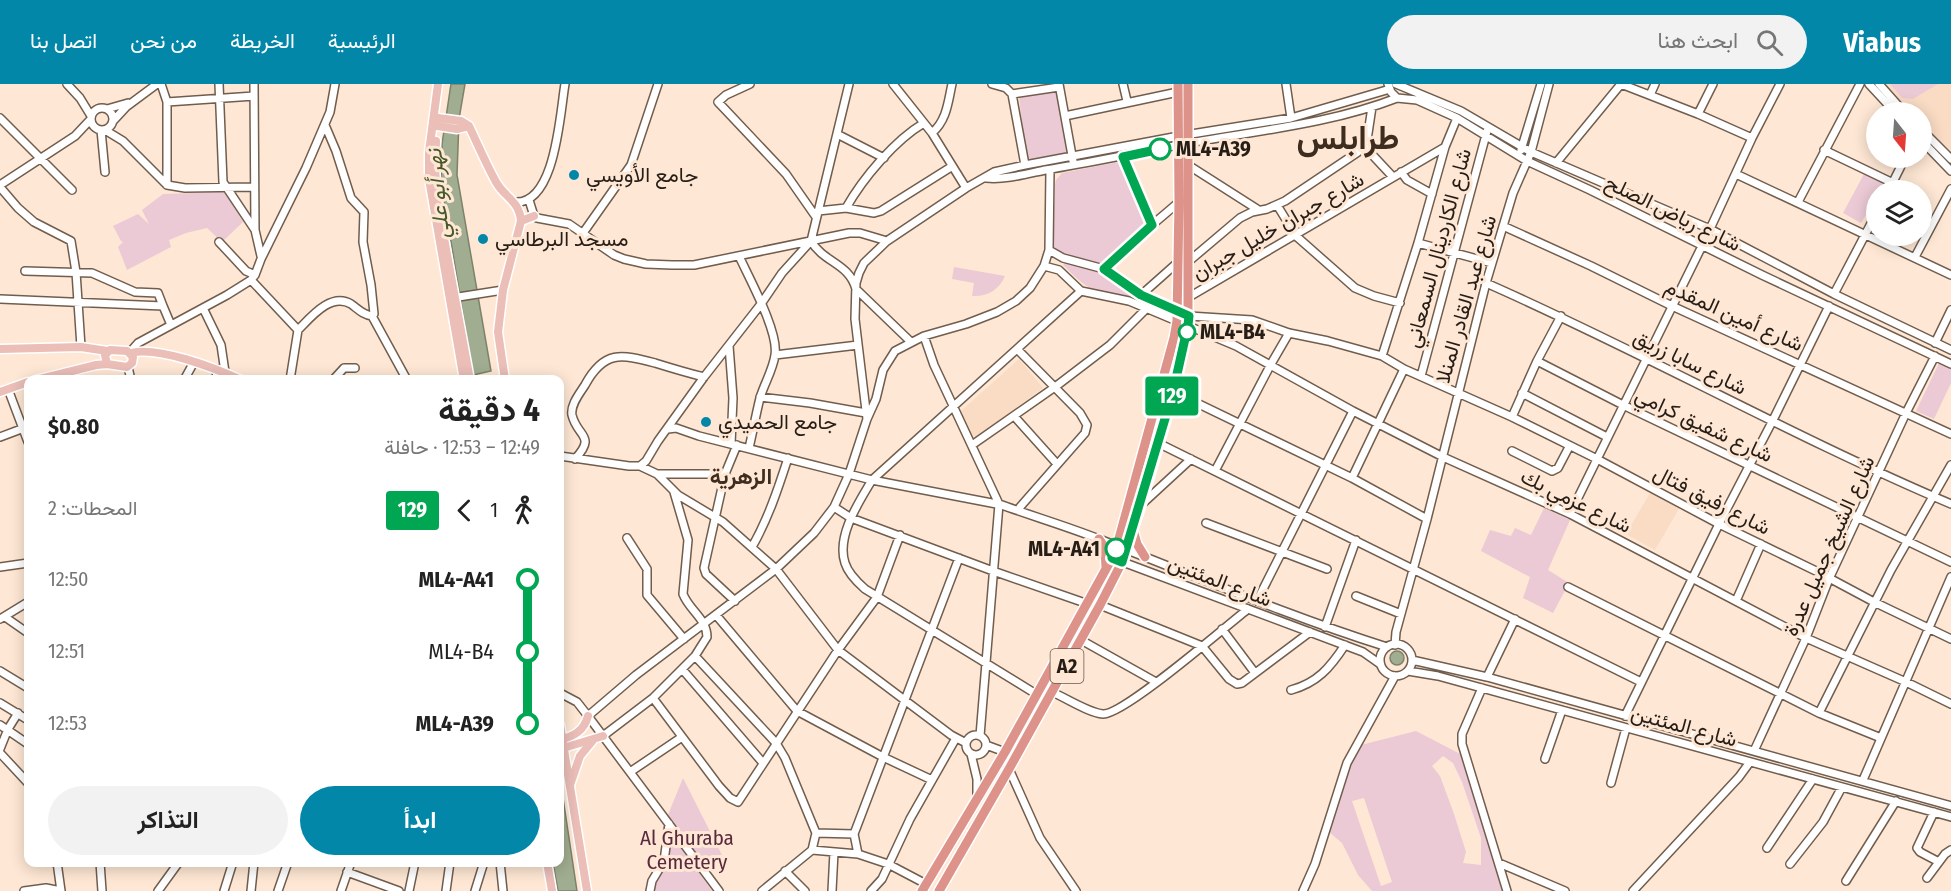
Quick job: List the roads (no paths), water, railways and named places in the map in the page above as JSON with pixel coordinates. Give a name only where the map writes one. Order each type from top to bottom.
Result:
[{"type":"highway","name":"A2","points":[[939,891],[1010,769],[1122,562],[1122,548],[1177,321],[1179,202],[1188,84]]},
{"type":"highway","name":"A2","points":[[924,887],[1005,752],[1112,558],[1122,548],[1133,529],[1141,505],[1173,392],[1189,321],[1188,165],[1178,88]]},
{"type":"highway","points":[[1133,529],[1137,544],[1145,557]]},
{"type":"highway","points":[[1099,539],[1105,548],[1106,569]]},
{"type":"main road","points":[[438,84],[429,152],[429,179],[455,298],[463,375]]},
{"type":"main road","points":[[443,84],[435,166],[436,190],[469,375]]},
{"type":"main road","points":[[440,122],[464,125],[496,183],[518,207],[521,221],[502,290],[498,332],[504,375]]},
{"type":"main road","points":[[521,221],[534,216]]},
{"type":"main road","points":[[0,349],[81,347],[107,351],[120,349],[131,352],[141,351],[194,362],[230,375]]},
{"type":"main road","points":[[107,351],[105,355],[107,364]]},
{"type":"main road","points":[[52,375],[72,369],[107,364],[115,367],[128,367],[133,362],[131,352]]},
{"type":"main road","points":[[4,390],[24,383]]},
{"type":"main road","points":[[564,742],[580,731],[586,724],[588,716]]},
{"type":"main road","points":[[564,744],[603,736]]},
{"type":"main road","points":[[569,789],[580,756],[594,739]]},
{"type":"main road","points":[[564,761],[587,891]]},
{"type":"main road","points":[[548,867],[552,891]]},
{"type":"street","points":[[67,84],[80,98],[93,125],[123,141]]},
{"type":"street","points":[[75,136],[101,130],[113,122],[131,103],[159,84],[167,102],[167,185]]},
{"type":"street","points":[[219,84],[222,175],[225,187],[255,230]]},
{"type":"street","points":[[254,84],[255,230],[261,259]]},
{"type":"street","points":[[131,352],[138,343],[253,278],[325,124],[330,112],[335,84]]},
{"type":"street","points":[[514,202],[530,200],[547,174],[554,153],[565,84]]},
{"type":"street","points":[[583,233],[631,165],[658,84]]},
{"type":"street","points":[[750,84],[718,102],[786,174],[817,214]]},
{"type":"street","points":[[640,466],[646,461],[704,377],[761,304],[782,273],[811,241],[849,84]]},
{"type":"street","points":[[893,84],[932,133],[966,188]]},
{"type":"street","points":[[932,133],[942,122],[952,84]]},
{"type":"street","points":[[992,84],[1008,88],[1059,86],[1074,166]]},
{"type":"street","points":[[1123,84],[1127,101]]},
{"type":"street","points":[[1286,84],[1291,118]]},
{"type":"street","points":[[1518,157],[1541,84]]},
{"type":"street","name":"شارع عبد القادر المنلا","points":[[1395,645],[1396,632],[1443,457],[1486,283],[1513,193],[1531,152],[1549,84]]},
{"type":"street","points":[[1556,163],[1621,84],[1752,138]]},
{"type":"street","points":[[1650,95],[1655,84]]},
{"type":"street","points":[[1698,114],[1713,84]]},
{"type":"street","points":[[1710,230],[1752,138],[1780,84]]},
{"type":"street","points":[[1798,202],[1860,84]]},
{"type":"street","points":[[1869,84],[1886,102]]},
{"type":"street","points":[[1879,84],[1895,102]]},
{"type":"street","points":[[866,416],[854,310],[857,277],[861,268],[887,241],[966,188],[994,172],[1025,165],[1183,140],[1292,126],[1372,108],[1396,98],[1389,85],[1291,118],[1183,140],[1123,157],[998,178],[986,178]]},
{"type":"street","name":"شارع رياض الصلح","points":[[1389,85],[1461,111],[1518,157],[1590,189],[1702,246],[1951,364]]},
{"type":"street","points":[[1008,88],[1025,165]]},
{"type":"street","points":[[1065,116],[1178,88]]},
{"type":"street","points":[[167,102],[254,96]]},
{"type":"street","points":[[80,98],[105,109],[113,116],[113,122],[123,141],[167,185],[185,188],[254,187]]},
{"type":"street","name":"شارع رياض الصلح","points":[[1396,98],[1417,100],[1710,230],[1834,294],[1951,350]]},
{"type":"street","points":[[81,347],[76,272],[70,239],[34,222],[0,186],[75,136],[96,110],[131,103]]},
{"type":"street","points":[[1188,262],[1235,222],[1257,209],[1277,205],[1349,159],[1364,146],[1369,134],[1372,108]]},
{"type":"street","points":[[0,118],[72,190]]},
{"type":"street","points":[[1382,356],[1400,303],[1445,147],[1457,118]]},
{"type":"street","points":[[846,208],[859,187],[884,158],[903,138],[924,123]]},
{"type":"street","points":[[325,124],[351,198],[364,212],[363,242],[371,285],[374,314],[372,316],[404,375]]},
{"type":"street","points":[[101,130],[105,172]]},
{"type":"street","name":"شارع الكاردينال السمعاني","points":[[1421,376],[1486,132]]},
{"type":"street","points":[[837,134],[884,158]]},
{"type":"street","points":[[1932,140],[1951,159]]},
{"type":"street","points":[[1364,146],[1393,177]]},
{"type":"street","name":"شارع جبران خليل جبران","points":[[1189,297],[1445,147]]},
{"type":"street","points":[[1824,150],[1887,180]]},
{"type":"street","points":[[1932,151],[1951,171]]},
{"type":"street","points":[[1123,157],[1152,225]]},
{"type":"street","points":[[1188,165],[1257,209]]},
{"type":"street","points":[[817,214],[846,208],[874,213],[881,211],[951,167]]},
{"type":"street","points":[[588,716],[636,675],[776,569],[814,533],[834,507],[849,474],[866,416],[876,399],[886,363],[895,351],[924,336],[966,324],[996,312],[1016,301],[1030,288],[1044,266],[1049,250],[1050,170]]},
{"type":"street","points":[[1401,172],[1407,180],[1432,194]]},
{"type":"street","points":[[1736,174],[1866,234],[1834,294]]},
{"type":"street","points":[[1590,189],[1594,180]]},
{"type":"street","points":[[1915,258],[1951,189]]},
{"type":"street","points":[[530,200],[534,216],[543,220],[569,224],[614,255],[646,264],[694,265],[855,232],[887,241]]},
{"type":"street","points":[[1104,269],[1179,202]]},
{"type":"street","points":[[1277,205],[1296,236],[1355,288],[1400,303]]},
{"type":"street","name":"شارع أمين المقدم","points":[[1503,226],[1951,434]]},
{"type":"street","points":[[811,241],[820,254],[846,270],[856,289],[911,342]]},
{"type":"street","points":[[219,242],[298,330]]},
{"type":"street","points":[[1418,243],[1492,263]]},
{"type":"street","points":[[1570,514],[1702,246]]},
{"type":"street","points":[[1890,246],[1951,275]]},
{"type":"street","points":[[1049,250],[1063,258],[1104,269],[1141,295],[1178,310],[1189,321]]},
{"type":"street","points":[[739,256],[773,336],[775,355],[760,397],[749,448]]},
{"type":"street","points":[[1059,270],[1063,258]]},
{"type":"street","points":[[1141,295],[1178,263]]},
{"type":"street","points":[[1044,266],[1059,270],[1081,291],[1129,302],[1177,321],[1189,321]]},
{"type":"street","points":[[1777,282],[1784,268]]},
{"type":"street","points":[[25,271],[76,272],[97,275],[135,292],[158,293],[171,325]]},
{"type":"street","name":"شارع سابا زريق","points":[[1486,283],[1561,316],[1879,472],[1951,504]]},
{"type":"street","points":[[455,298],[502,290]]},
{"type":"street","points":[[1129,302],[1133,290]]},
{"type":"street","points":[[1036,694],[877,597],[858,583],[844,562],[845,536],[872,480],[1081,291]]},
{"type":"street","points":[[0,299],[163,306]]},
{"type":"street","points":[[291,375],[298,330],[319,310],[335,301],[343,300],[365,315],[372,316]]},
{"type":"street","points":[[1625,716],[1829,306]]},
{"type":"street","points":[[203,308],[221,345],[221,371],[219,375]]},
{"type":"street","points":[[972,445],[1110,345],[1147,308]]},
{"type":"street","points":[[1935,343],[1951,310]]},
{"type":"street","points":[[1512,417],[1537,361],[1561,316]]},
{"type":"street","name":"شارع رفيق فتال","points":[[1189,321],[1252,320],[1289,333],[1382,356],[1404,369],[1458,391],[1597,459],[1719,524],[1951,639]]},
{"type":"street","name":"شارع عزمي بك","points":[[1189,321],[1353,411],[1443,457],[1570,514],[1806,638],[1951,704]]},
{"type":"street","points":[[1902,340],[1908,330]]},
{"type":"street","points":[[1215,471],[1289,333]]},
{"type":"street","points":[[924,336],[953,406],[999,504],[980,736]]},
{"type":"street","points":[[775,355],[858,345]]},
{"type":"street","points":[[729,346],[734,445],[725,474],[704,571],[735,601]]},
{"type":"street","points":[[1018,350],[1080,413],[1087,425],[1085,433],[1020,507]]},
{"type":"street","points":[[575,459],[585,448],[586,441],[572,415],[573,407],[587,381],[604,361],[626,356],[704,377]]},
{"type":"street","name":"شارع الشيخ جميل عدرة","points":[[1754,751],[1806,638],[1829,579],[1935,356]]},
{"type":"street","name":"شارع شفيق كرامي","points":[[1537,361],[1623,405],[1951,562]]},
{"type":"street","points":[[187,375],[194,362]]},
{"type":"street","points":[[128,367],[130,375]]},
{"type":"street","points":[[338,375],[344,368],[355,368]]},
{"type":"street","points":[[1352,478],[1404,369]]},
{"type":"street","points":[[0,437],[24,428],[4,390]]},
{"type":"street","points":[[1173,392],[1352,478],[1427,519]]},
{"type":"street","points":[[1522,393],[1607,436]]},
{"type":"street","points":[[760,397],[810,403],[866,416]]},
{"type":"street","points":[[1257,601],[1353,411]]},
{"type":"street","points":[[1014,416],[1057,464]]},
{"type":"street","points":[[668,429],[676,428],[872,480],[1020,507],[1030,514]]},
{"type":"street","points":[[1158,443],[1641,682]]},
{"type":"street","points":[[1512,451],[1552,471],[1558,468],[1569,447]]},
{"type":"street","points":[[564,457],[640,466],[657,474],[674,492],[723,522],[753,547],[776,569],[838,650],[966,744],[977,778],[977,801]]},
{"type":"street","points":[[753,547],[773,504],[788,458]]},
{"type":"street","points":[[1141,505],[1191,459]]},
{"type":"street","points":[[1819,713],[1874,602],[1951,465]]},
{"type":"street","points":[[657,474],[725,474]]},
{"type":"street","points":[[603,736],[653,698],[695,656],[707,637],[704,624],[686,602],[683,594],[688,540],[674,492]]},
{"type":"street","points":[[999,504],[1030,514]]},
{"type":"street","points":[[834,507],[852,518],[1088,604]]},
{"type":"street","name":"شارع المئتين","points":[[1030,514],[1325,627],[1387,647]]},
{"type":"street","points":[[1206,523],[1327,569]]},
{"type":"street","points":[[653,698],[719,786],[734,802],[739,801],[838,650],[877,597],[900,535]]},
{"type":"street","points":[[627,538],[647,569],[647,595],[684,639]]},
{"type":"street","points":[[1325,627],[1356,540]]},
{"type":"street","points":[[1736,601],[1761,544]]},
{"type":"street","points":[[858,854],[854,834],[958,558]]},
{"type":"street","name":"شارع المئتين","points":[[1112,558],[1363,652],[1380,664]]},
{"type":"street","points":[[0,567],[24,563]]},
{"type":"street","points":[[1863,780],[1951,577]]},
{"type":"street","points":[[1568,586],[1819,713],[1881,738]]},
{"type":"street","points":[[1356,596],[1401,614]]},
{"type":"street","points":[[24,604],[2,618],[24,631]]},
{"type":"street","points":[[1100,605],[1202,646],[1233,682],[1242,683],[1310,632]]},
{"type":"street","points":[[1052,692],[1092,710],[1105,714],[1112,712],[1156,682],[1248,609]]},
{"type":"street","points":[[716,615],[797,711],[883,757],[932,780]]},
{"type":"street","points":[[1487,677],[1515,619]]},
{"type":"street","points":[[1222,629],[1255,673]]},
{"type":"street","points":[[1081,640],[1156,682]]},
{"type":"street","points":[[1291,690],[1311,683],[1325,672],[1345,645]]},
{"type":"street","points":[[1303,891],[1315,864],[1347,763],[1395,676],[1408,671],[1412,660],[1409,651],[1405,647],[1395,645],[1387,647],[1381,656],[1380,664],[1386,672],[1395,676]]},
{"type":"street","points":[[695,656],[776,743],[785,758],[816,833],[812,850],[762,891]]},
{"type":"street","name":"شارع المئتين","points":[[1412,660],[1487,677],[1951,806]]},
{"type":"street","points":[[682,669],[763,763]]},
{"type":"street","points":[[0,671],[24,686]]},
{"type":"street","name":"شارع المئتين","points":[[1408,671],[1417,671],[1482,688],[1951,817]]},
{"type":"street","points":[[1482,688],[1462,734],[1462,744],[1507,891]]},
{"type":"street","points":[[1526,700],[1529,689]]},
{"type":"street","points":[[564,695],[577,702],[719,891]]},
{"type":"street","points":[[0,703],[24,717]]},
{"type":"street","points":[[1545,759],[1562,710]]},
{"type":"street","points":[[18,713],[8,729],[0,751],[24,778]]},
{"type":"street","points":[[0,725],[24,741]]},
{"type":"street","points":[[1611,783],[1626,728]]},
{"type":"street","points":[[966,744],[971,736],[980,736],[984,739],[986,745],[982,753],[971,754]]},
{"type":"street","points":[[630,772],[682,737]]},
{"type":"street","points":[[871,891],[882,879],[910,819],[956,738]]},
{"type":"street","points":[[986,745],[1005,752]]},
{"type":"street","points":[[1633,891],[1739,777],[1750,762]]},
{"type":"street","points":[[1010,769],[1040,838],[1076,891]]},
{"type":"street","points":[[1767,848],[1813,779]]},
{"type":"street","points":[[1790,864],[1823,822],[1842,787]]},
{"type":"street","points":[[1885,798],[1888,788]]},
{"type":"street","points":[[1846,881],[1896,801]]},
{"type":"street","points":[[1934,812],[1918,850],[1939,862]]},
{"type":"street","points":[[651,891],[652,881],[664,861],[669,824]]},
{"type":"street","points":[[816,833],[854,834]]},
{"type":"street","points":[[812,850],[858,854],[888,864],[924,887]]},
{"type":"street","points":[[1927,878],[1944,854],[1951,850]]},
{"type":"street","points":[[832,891],[834,852]]},
{"type":"street","points":[[1499,863],[1565,891]]},
{"type":"street","points":[[24,891],[46,888],[61,891],[58,867]]},
{"type":"street","points":[[100,867],[102,891]]},
{"type":"street","points":[[158,891],[175,867]]},
{"type":"street","points":[[224,891],[232,867]]},
{"type":"street","points":[[250,891],[253,867]]},
{"type":"street","points":[[278,891],[286,867]]},
{"type":"street","points":[[341,891],[349,867]]},
{"type":"street","points":[[409,891],[414,867]]},
{"type":"street","points":[[446,891],[449,867]]},
{"type":"street","points":[[475,891],[482,867]]},
{"type":"street","points":[[501,867],[503,891]]},
{"type":"street","points":[[785,871],[805,891]]},
{"type":"street","points":[[347,872],[399,891]]},
{"type":"place","name":"ML4-A39","points":[[1160,149]]},
{"type":"place","name":"جامع الأويسي","points":[[574,175]]},
{"type":"place","name":"مسجد البرطاسي","points":[[483,239]]},
{"type":"place","name":"ML4-B4","points":[[1187,332]]},
{"type":"place","name":"جامع الحميدي","points":[[706,422]]},
{"type":"place","name":"ML4-A41","points":[[1116,549]]},
{"type":"district","name":"طرابلس","points":[[1348,137]]},
{"type":"district","name":"الزهرية","points":[[741,476]]},
{"type":"water label","name":"نهر أبو علي","points":[[437,194]]},
{"type":"park label","name":"Al Ghuraba Cemetery","points":[[687,850]]}]
